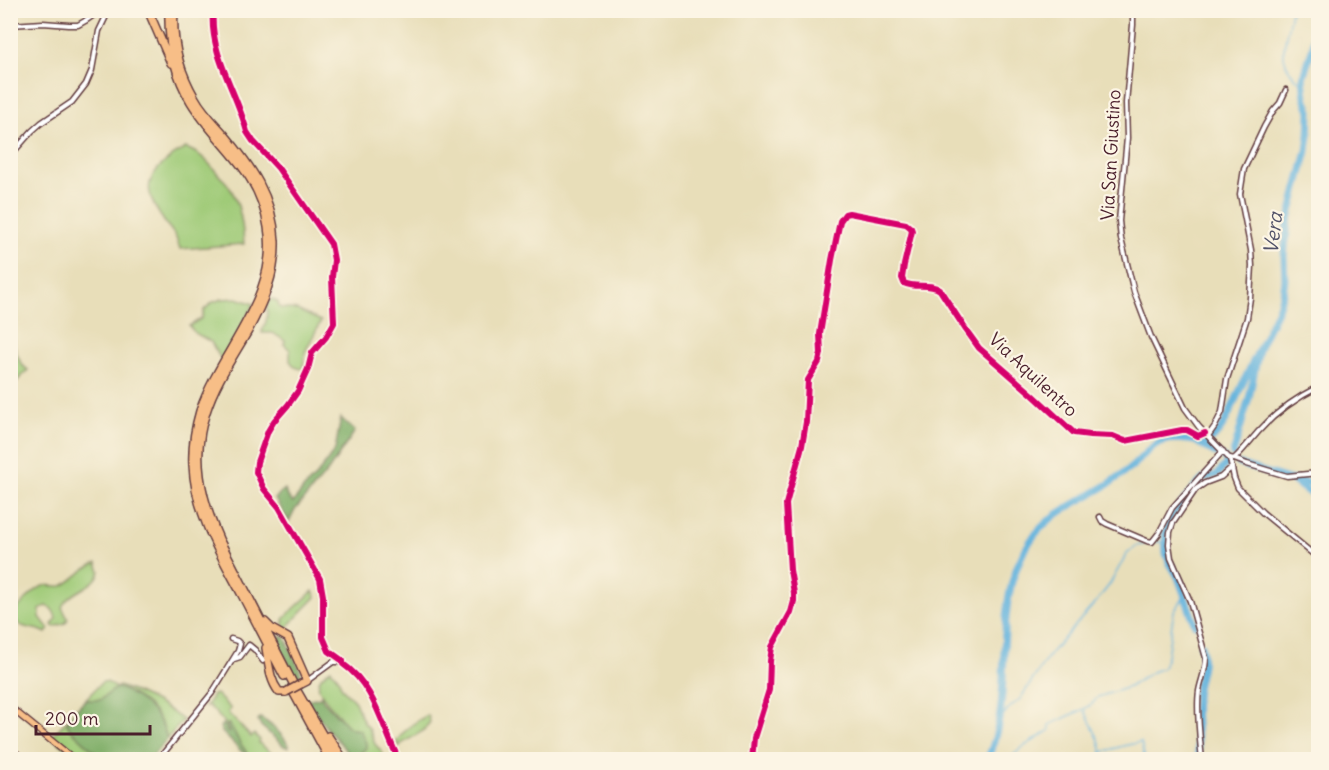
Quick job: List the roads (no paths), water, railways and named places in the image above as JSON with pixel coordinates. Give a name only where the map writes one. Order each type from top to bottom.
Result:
[{"type":"highway","points":[[148,10],[191,102],[253,182],[263,204],[270,243],[268,266],[255,307],[213,382],[201,410],[196,427],[193,464],[196,492],[210,534],[264,637],[344,759]]},
{"type":"highway","points":[[169,10],[171,49],[182,84]]},
{"type":"highway","points":[[174,10],[175,44],[188,86],[204,111],[243,157],[258,179],[269,204],[274,227],[273,269],[267,290],[259,310],[217,386],[206,411],[200,441],[199,464],[201,488],[208,515],[282,667]]},
{"type":"highway","points":[[256,610],[269,626],[288,638],[292,645],[301,669],[297,687],[330,759]]},
{"type":"highway","points":[[282,667],[276,640],[283,635]]},
{"type":"highway","points":[[264,637],[270,673],[278,691],[282,693],[297,687]]},
{"type":"highway","points":[[270,673],[273,666],[282,667]]},
{"type":"highway","points":[[297,687],[337,759]]},
{"type":"main road","points":[[10,707],[75,759]]},
{"type":"street","points":[[10,25],[43,23],[77,25],[100,10]]},
{"type":"street","points":[[10,156],[41,123],[72,102],[86,84],[92,70],[99,31],[109,10]]},
{"type":"street","points":[[213,10],[213,34],[247,132],[278,168],[331,244],[334,260],[332,277],[334,323],[326,337],[312,353],[298,391],[268,431],[257,462],[256,472],[264,489],[279,507],[320,579],[323,596],[323,637],[329,651],[342,661],[374,700],[399,759]]},
{"type":"street","name":"Via San Giustino","points":[[1133,10],[1126,103],[1127,138],[1120,211],[1121,239],[1134,292],[1151,337],[1185,408],[1221,454],[1232,458],[1231,465],[1235,483],[1269,519],[1318,558]]},
{"type":"street","points":[[1209,437],[1222,411],[1227,379],[1247,318],[1250,298],[1251,250],[1240,194],[1244,169],[1270,115],[1280,104],[1286,90]]},
{"type":"street","name":"Via Aquilentro","points":[[752,759],[754,738],[769,690],[772,647],[791,612],[794,601],[786,504],[802,446],[806,422],[808,380],[819,363],[820,334],[832,260],[840,221],[845,214],[909,226],[912,231],[902,278],[904,283],[909,286],[934,286],[940,290],[979,348],[1074,433],[1112,435],[1125,441],[1182,430],[1209,437]]},
{"type":"street","points":[[1318,387],[1298,398],[1275,416],[1232,458],[1287,476],[1318,473]]},
{"type":"street","points":[[1101,517],[1103,522],[1147,542],[1152,542],[1172,508],[1221,454]]},
{"type":"street","points":[[1202,759],[1199,691],[1206,658],[1190,601],[1171,558],[1169,538],[1173,523],[1196,489],[1221,477],[1231,465]]},
{"type":"street","points":[[158,759],[212,693],[234,658],[240,645],[231,639]]},
{"type":"street","points":[[234,658],[240,657],[249,645],[263,661]]},
{"type":"street","points":[[297,687],[333,662],[343,664]]},
{"type":"waterway","points":[[1291,10],[1284,58],[1287,67],[1303,84]]},
{"type":"waterway","name":"Vera","points":[[1233,454],[1249,398],[1259,349],[1283,293],[1288,223],[1309,135],[1310,111],[1305,97],[1303,78],[1313,46],[1318,13]]},
{"type":"waterway","points":[[987,760],[996,733],[1001,705],[1010,592],[1018,565],[1031,540],[1056,515],[1113,481],[1156,444],[1174,440],[1204,442],[1213,438],[1226,420],[1259,349]]},
{"type":"waterway","points":[[1198,443],[1224,458]]},
{"type":"waterway","name":"Vera","points":[[1195,625],[1178,577],[1166,553],[1165,531],[1174,513],[1196,486],[1203,479],[1218,474],[1227,463]]},
{"type":"waterway","points":[[1239,464],[1292,480],[1318,485]]},
{"type":"waterway","points":[[1292,480],[1318,500]]},
{"type":"waterway","points":[[1154,542],[1165,542]]},
{"type":"waterway","points":[[998,722],[1020,699],[1050,654],[1110,584],[1126,555],[1136,546],[1150,543]]},
{"type":"waterway","points":[[1002,760],[1010,758],[1049,731],[1049,725],[1084,709],[1098,697],[1129,687],[1152,672],[1163,668],[1174,611],[1185,596]]},
{"type":"waterway","name":"Vera","points":[[1199,760],[1195,705],[1201,671],[1201,645]]},
{"type":"waterway","points":[[1085,711],[1099,740],[1102,752],[1141,742],[1145,760]]},
{"type":"waterway","points":[[1100,760],[1102,753]]},
{"type":"railway","points":[[10,746],[28,760]]}]
